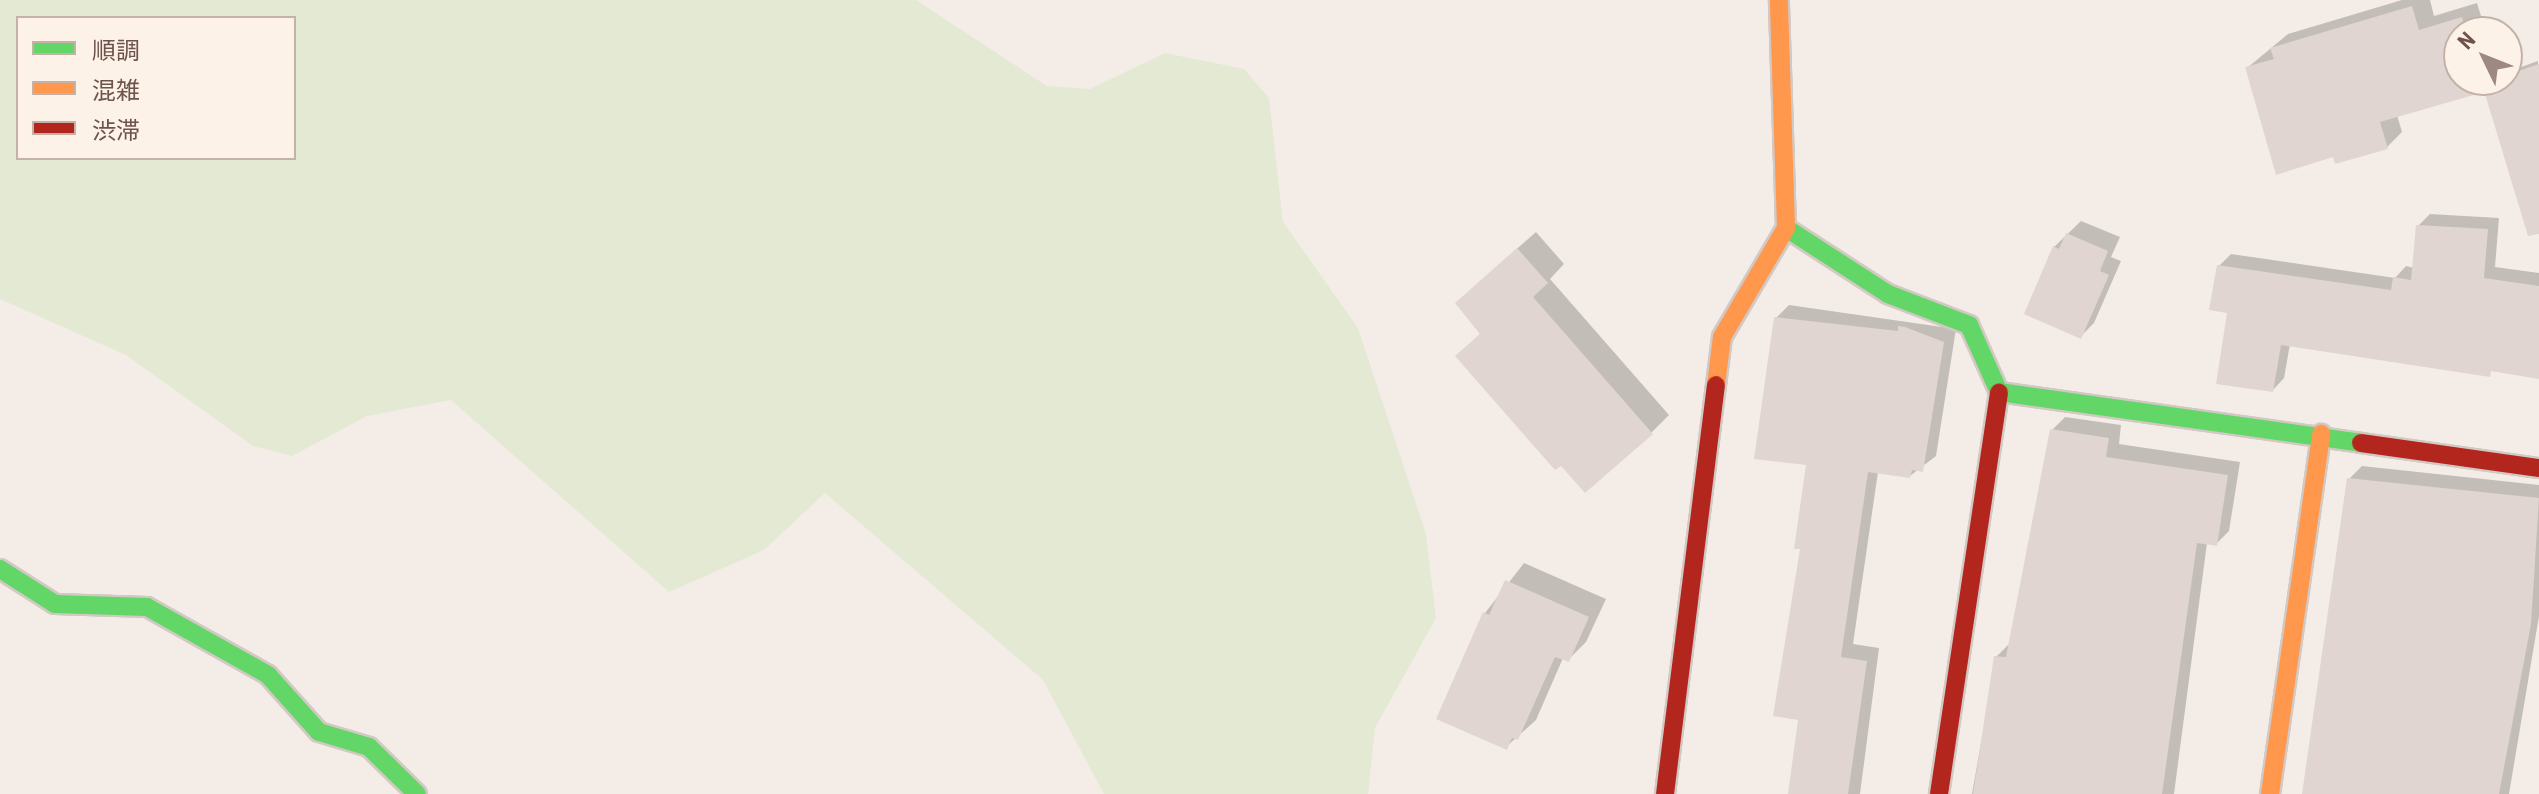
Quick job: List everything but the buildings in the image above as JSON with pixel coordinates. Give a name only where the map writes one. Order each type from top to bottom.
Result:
[{"type":"street","points":[[1665,794],[1722,337],[1786,228],[1781,2]]},
{"type":"street","points":[[1786,228],[1888,294],[1969,325],[1999,392],[1939,794]]},
{"type":"street","points":[[1999,392],[2321,434],[2539,468]]},
{"type":"street","points":[[2270,794],[2321,434]]},
{"type":"street","points":[[0,569],[55,604],[147,607],[268,675],[319,732],[369,747],[417,794]]},
{"type":"green space","points":[[0,0],[916,0],[1047,86],[1090,89],[1165,53],[1244,69],[1269,98],[1283,222],[1358,328],[1426,534],[1436,618],[1375,728],[1368,794],[1104,794],[1043,680],[825,493],[764,550],[669,592],[451,400],[367,416],[292,456],[253,446],[126,355],[0,299]]},
{"type":"traffic: fast","points":[[1786,228],[1888,294],[1969,325],[1999,392],[2361,443]]},
{"type":"traffic: fast","points":[[0,569],[55,604],[147,607],[268,675],[319,732],[369,747],[417,794]]},
{"type":"traffic: slow","points":[[1716,385],[1722,337],[1786,228],[1779,0]]},
{"type":"traffic: slow","points":[[2270,794],[2321,434]]},
{"type":"traffic: jam","points":[[1665,794],[1716,385]]},
{"type":"traffic: jam","points":[[1939,794],[1999,392]]},
{"type":"traffic: jam","points":[[2361,443],[2539,468]]}]
